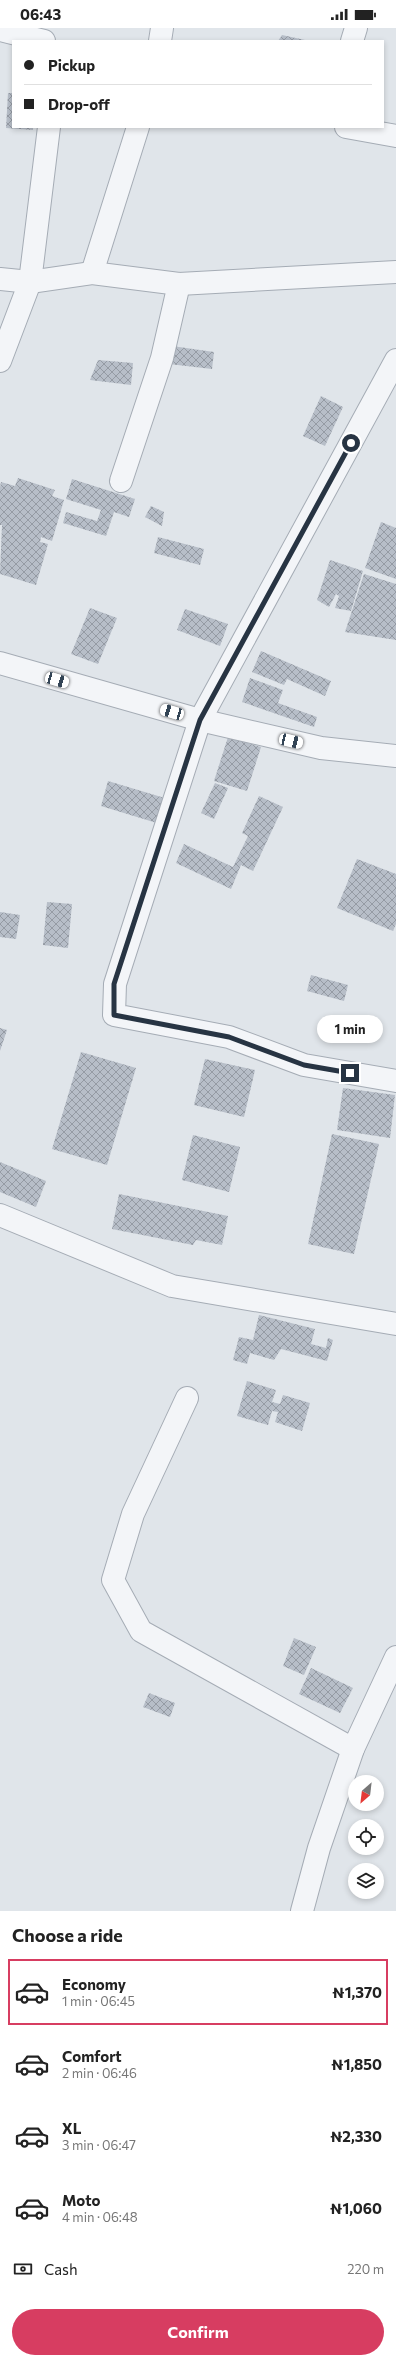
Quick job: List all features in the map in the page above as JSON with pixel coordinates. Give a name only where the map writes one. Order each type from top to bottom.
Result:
[{"type":"street","points":[[160,40],[162,28]]},
{"type":"street","points":[[352,40],[356,28]]},
{"type":"street","points":[[0,30],[40,40]]},
{"type":"street","points":[[0,361],[30,282],[49,128]]},
{"type":"street","points":[[92,273],[138,128]]},
{"type":"street","points":[[352,128],[396,136]]},
{"type":"street","points":[[0,279],[30,282],[92,273],[179,284],[396,272]]},
{"type":"street","points":[[121,481],[162,358],[179,284]]},
{"type":"street","points":[[396,360],[200,720],[114,984],[114,1015],[229,1037],[304,1065],[396,1081]]},
{"type":"street","points":[[0,663],[200,720],[321,748],[396,756]]},
{"type":"street","points":[[0,1215],[172,1286],[396,1324]]},
{"type":"street","points":[[187,1398],[133,1514],[113,1580],[141,1631],[354,1749]]},
{"type":"street","points":[[302,1911],[319,1848],[354,1749],[396,1656]]},
{"type":"building","points":[[282,35],[305,40],[279,40]]},
{"type":"building","points":[[8,93],[12,93],[12,128],[33,128],[33,130],[6,128]]},
{"type":"building","points":[[172,346],[214,352],[212,369],[169,364]]},
{"type":"building","points":[[98,360],[133,363],[131,385],[90,380]]},
{"type":"building","points":[[321,396],[343,407],[325,446],[303,436]]},
{"type":"building","points":[[18,478],[55,490],[52,496],[64,500],[52,541],[41,537],[40,542],[48,544],[36,585],[0,574],[2,525],[0,525],[0,487],[1,482],[15,486]]},
{"type":"building","points":[[72,479],[135,499],[129,517],[114,512],[106,536],[63,523],[66,512],[97,521],[101,510],[66,499]]},
{"type":"building","points":[[151,506],[164,512],[162,526],[145,517]]},
{"type":"building","points":[[381,522],[396,528],[396,579],[365,568]]},
{"type":"building","points":[[158,537],[204,549],[200,565],[154,553]]},
{"type":"building","points":[[330,560],[363,571],[351,611],[335,608],[339,596],[336,594],[329,607],[317,600]]},
{"type":"building","points":[[364,574],[396,584],[396,640],[345,632]]},
{"type":"building","points":[[90,608],[117,618],[98,664],[71,654]]},
{"type":"building","points":[[185,609],[228,624],[220,646],[177,630]]},
{"type":"building","points":[[261,651],[331,681],[325,696],[287,679],[284,685],[252,672]]},
{"type":"building","points":[[250,678],[283,690],[278,703],[317,717],[314,727],[242,702]]},
{"type":"building","points":[[228,737],[261,747],[247,791],[214,781]]},
{"type":"building","points":[[108,781],[168,799],[160,824],[101,806]]},
{"type":"building","points":[[215,783],[228,788],[214,819],[201,813]]},
{"type":"building","points":[[259,796],[283,807],[253,871],[241,865],[231,889],[176,863],[184,844],[233,867],[248,836],[242,833]]},
{"type":"building","points":[[357,859],[396,874],[396,924],[393,931],[337,908]]},
{"type":"building","points":[[47,902],[72,904],[68,948],[43,945]]},
{"type":"building","points":[[0,912],[20,915],[16,939],[0,937]]},
{"type":"building","points":[[311,975],[348,985],[344,1001],[307,991]]},
{"type":"building","points":[[0,1028],[7,1030],[0,1051]]},
{"type":"building","points":[[81,1052],[136,1068],[107,1165],[52,1149]]},
{"type":"building","points":[[205,1059],[255,1070],[244,1117],[194,1105]]},
{"type":"building","points":[[343,1088],[395,1095],[390,1138],[337,1130]]},
{"type":"building","points":[[332,1134],[379,1144],[354,1254],[308,1244]]},
{"type":"building","points":[[193,1135],[240,1147],[229,1192],[182,1180]]},
{"type":"building","points":[[0,1162],[46,1181],[36,1207],[0,1192]]},
{"type":"building","points":[[119,1194],[228,1216],[222,1245],[196,1240],[193,1245],[112,1229]]},
{"type":"building","points":[[259,1315],[315,1329],[311,1344],[326,1348],[328,1338],[333,1340],[327,1361],[281,1349],[274,1360],[250,1353],[247,1364],[233,1360],[239,1337],[253,1340]]},
{"type":"building","points":[[247,1381],[276,1390],[272,1402],[280,1404],[283,1395],[310,1403],[302,1431],[275,1422],[278,1412],[272,1411],[268,1425],[237,1416]]},
{"type":"building","points":[[294,1638],[316,1647],[304,1675],[283,1666]]},
{"type":"building","points":[[311,1668],[353,1688],[340,1713],[299,1694]]},
{"type":"building","points":[[149,1693],[175,1703],[170,1717],[143,1707]]},
{"type":"route","points":[[350,1073],[304,1065],[229,1037],[114,1015],[114,984],[200,720],[351,443]]}]
